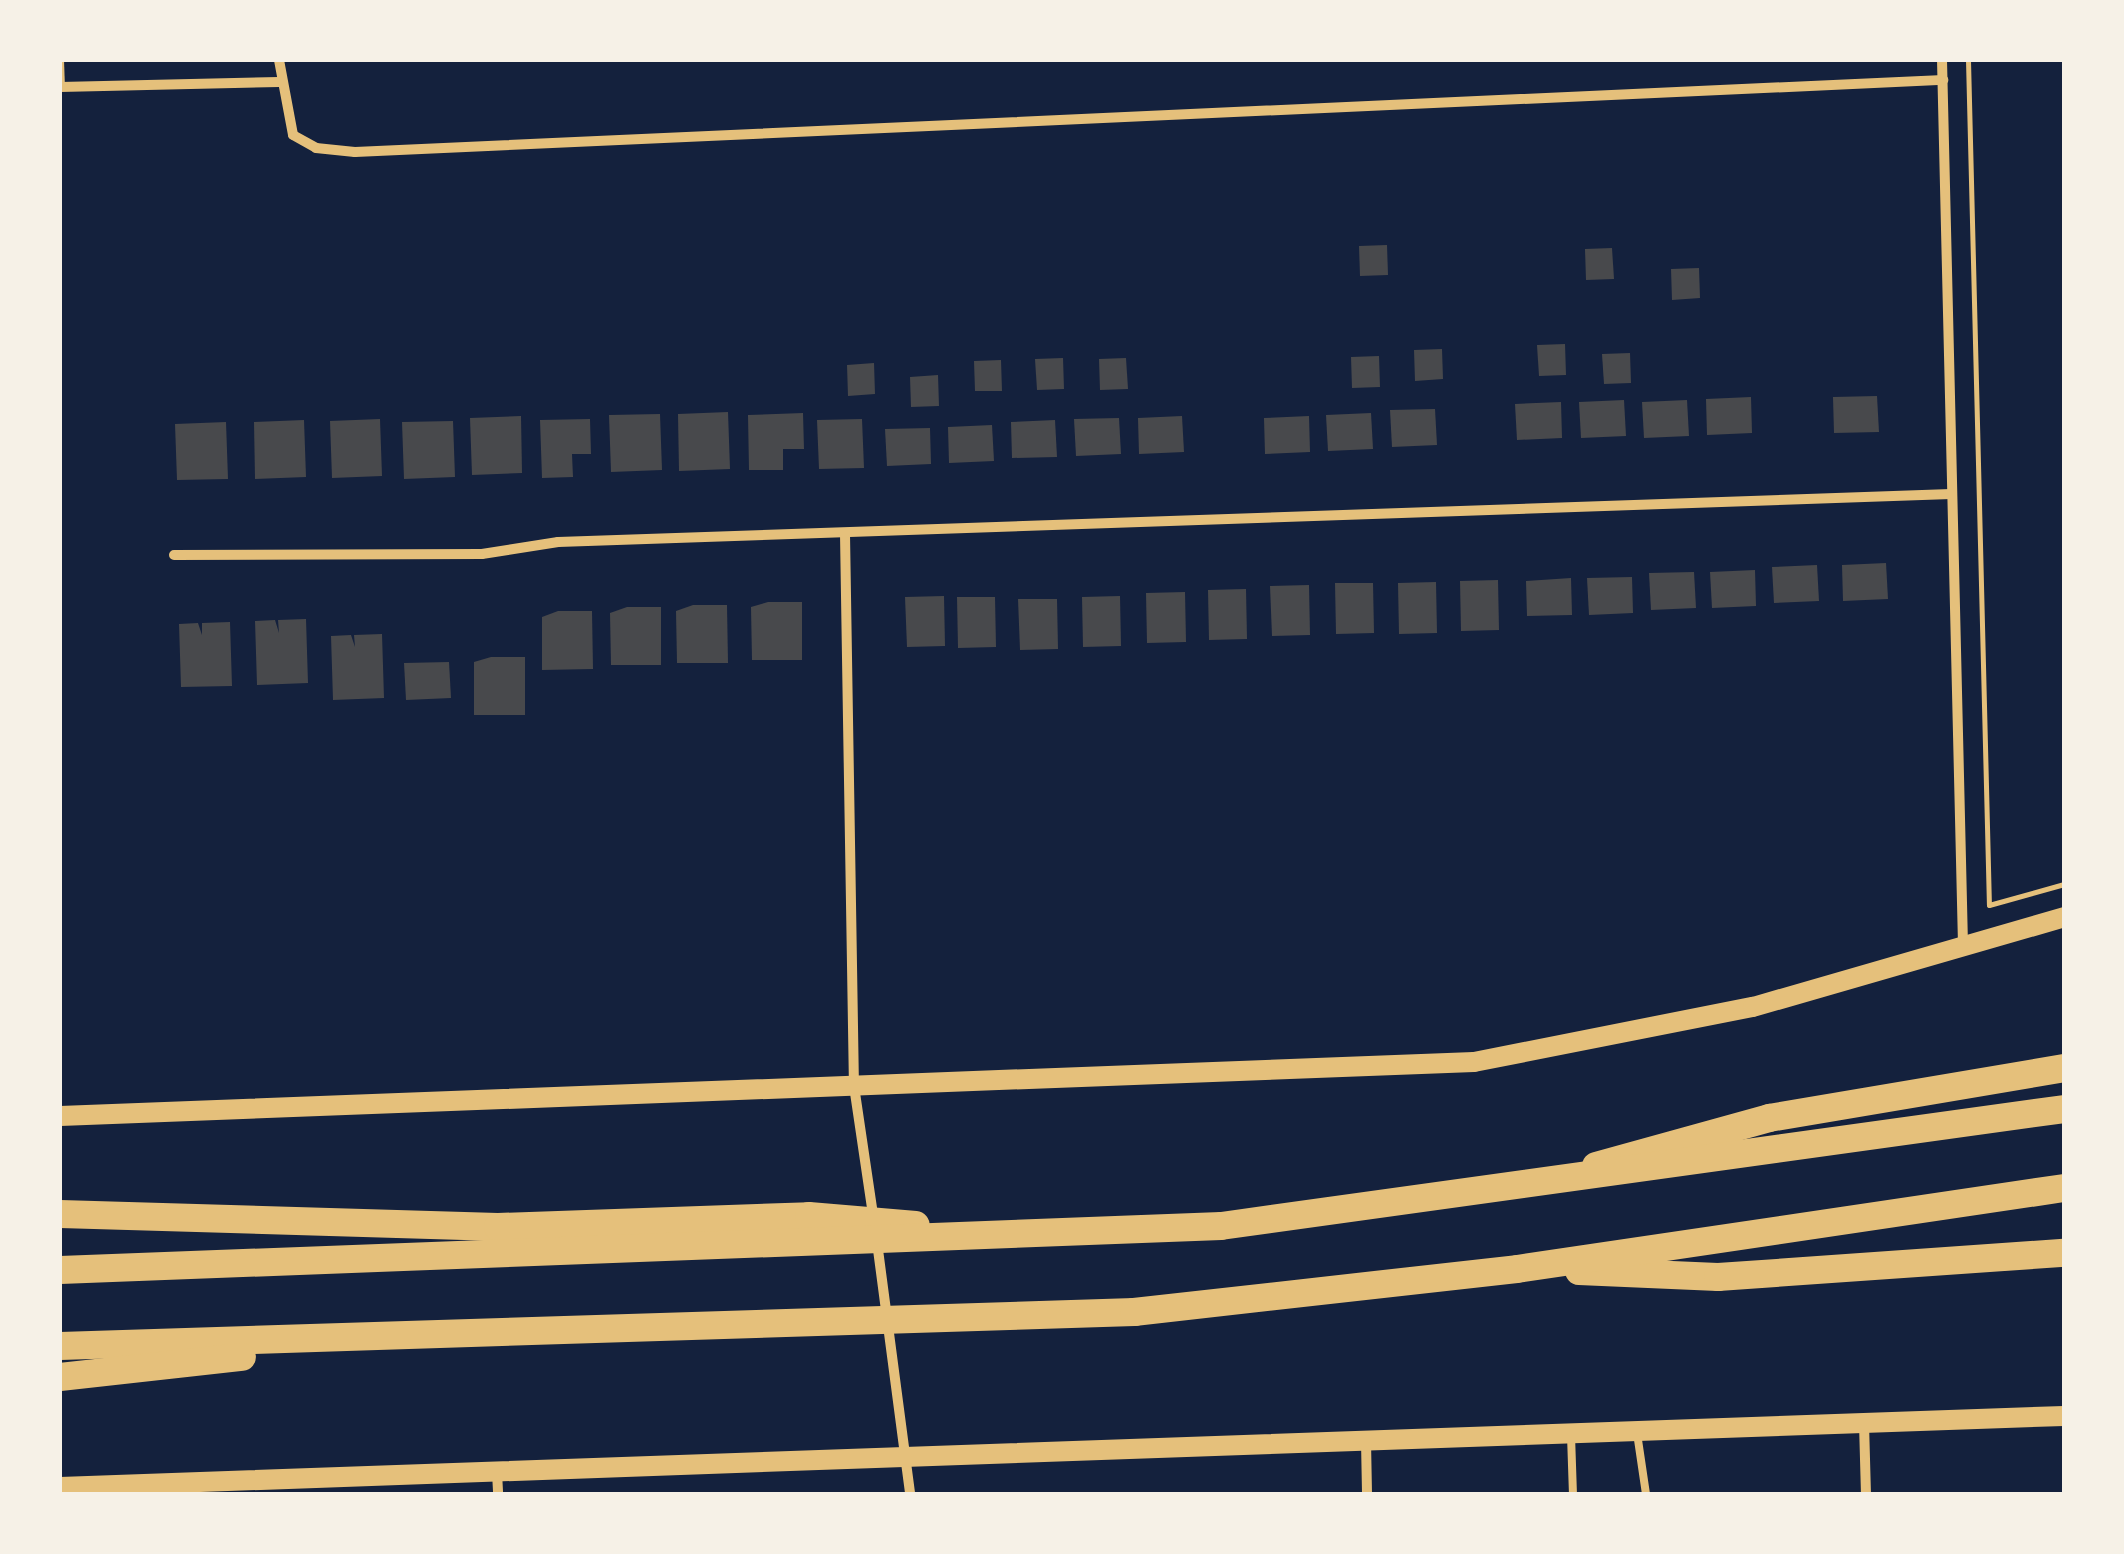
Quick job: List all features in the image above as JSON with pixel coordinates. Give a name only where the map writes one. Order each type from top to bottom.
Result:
[{"type":"highway","points":[[1536,1187],[1769,1118],[2064,1068]]},
{"type":"highway","points":[[60,1270],[1032,1236],[1370,1212],[2064,1109]]},
{"type":"highway","points":[[60,1346],[318,1343],[1134,1312],[1518,1269],[2064,1188]]},
{"type":"highway","points":[[60,1214],[498,1227],[809,1216],[1032,1236]]},
{"type":"highway","points":[[1518,1269],[1718,1277],[2064,1253]]},
{"type":"highway","points":[[60,1377],[141,1374],[318,1343]]},
{"type":"main road","points":[[60,1116],[1474,1062],[1753,1006],[2064,916]]},
{"type":"main road","points":[[60,1486],[2064,1416]]},
{"type":"street","points":[[279,60],[280,82],[293,135],[316,148],[355,152],[1943,80]]},
{"type":"street","points":[[1942,60],[1963,945]]},
{"type":"street","points":[[61,87],[280,82]]},
{"type":"street","points":[[174,555],[482,554],[558,542],[1951,494]]},
{"type":"street","points":[[845,534],[854,1086],[902,1406],[910,1494]]},
{"type":"street","points":[[1864,1424],[1866,1494]]},
{"type":"street","points":[[1366,1441],[1367,1494]]},
{"type":"street","points":[[497,1472],[498,1494]]},
{"type":"lane","points":[[60,60],[61,87]]},
{"type":"lane","points":[[1637,1432],[1646,1494]]},
{"type":"lane","points":[[1571,1435],[1572,1494]]},
{"type":"path","points":[[1968,60],[1989,904],[2064,884]]},
{"type":"building","points":[[1387,245],[1388,275],[1360,276],[1359,246]]},
{"type":"building","points":[[1612,248],[1614,279],[1586,280],[1585,249]]},
{"type":"building","points":[[1699,268],[1700,298],[1672,300],[1671,269]]},
{"type":"building","points":[[1565,344],[1566,375],[1539,376],[1537,345]]},
{"type":"building","points":[[1442,349],[1443,379],[1415,381],[1414,350]]},
{"type":"building","points":[[1630,353],[1631,383],[1604,384],[1602,354]]},
{"type":"building","points":[[1379,356],[1380,387],[1352,388],[1351,357]]},
{"type":"building","points":[[1063,358],[1064,389],[1037,390],[1035,359]]},
{"type":"building","points":[[1126,358],[1128,389],[1100,390],[1099,359]]},
{"type":"building","points":[[1001,360],[1002,391],[975,391],[974,361]]},
{"type":"building","points":[[874,363],[875,394],[848,396],[847,365]]},
{"type":"building","points":[[938,375],[939,406],[911,407],[910,377]]},
{"type":"building","points":[[1877,396],[1879,432],[1834,433],[1833,397]]},
{"type":"building","points":[[1751,397],[1752,433],[1707,435],[1706,399]]},
{"type":"building","points":[[1624,400],[1626,436],[1581,438],[1579,402]]},
{"type":"building","points":[[1687,400],[1689,436],[1644,438],[1642,402]]},
{"type":"building","points":[[1561,402],[1562,438],[1517,440],[1515,404]]},
{"type":"building","points":[[1435,409],[1437,445],[1392,447],[1390,410]]},
{"type":"building","points":[[728,412],[730,469],[679,471],[678,414]]},
{"type":"building","points":[[803,413],[804,449],[783,449],[783,470],[749,470],[748,415]]},
{"type":"building","points":[[1371,413],[1373,449],[1328,451],[1326,415]]},
{"type":"building","points":[[660,414],[662,470],[611,472],[609,415]]},
{"type":"building","points":[[521,416],[522,473],[472,475],[470,418]]},
{"type":"building","points":[[1182,416],[1184,452],[1139,454],[1138,418]]},
{"type":"building","points":[[1309,416],[1310,452],[1265,454],[1264,418]]},
{"type":"building","points":[[1119,418],[1121,454],[1076,456],[1074,419]]},
{"type":"building","points":[[380,419],[382,476],[332,478],[330,421]]},
{"type":"building","points":[[590,419],[591,454],[572,454],[573,477],[542,478],[540,420]]},
{"type":"building","points":[[862,419],[864,468],[819,469],[817,420]]},
{"type":"building","points":[[304,420],[306,477],[255,479],[254,422]]},
{"type":"building","points":[[1055,420],[1057,457],[1012,458],[1011,422]]},
{"type":"building","points":[[453,421],[455,477],[404,479],[402,422]]},
{"type":"building","points":[[226,422],[228,479],[177,480],[175,424]]},
{"type":"building","points":[[992,425],[994,461],[949,463],[948,427]]},
{"type":"building","points":[[930,428],[931,464],[887,466],[885,429]]},
{"type":"building","points":[[1886,563],[1888,599],[1843,601],[1842,565]]},
{"type":"building","points":[[1817,565],[1819,601],[1774,603],[1772,567]]},
{"type":"building","points":[[1755,570],[1756,606],[1712,608],[1710,572]]},
{"type":"building","points":[[1694,572],[1696,608],[1651,610],[1649,573]]},
{"type":"building","points":[[1632,577],[1633,613],[1589,615],[1587,578]]},
{"type":"building","points":[[1571,578],[1572,615],[1527,616],[1526,581]]},
{"type":"building","points":[[1498,580],[1499,630],[1461,631],[1460,581]]},
{"type":"building","points":[[1436,582],[1437,633],[1399,634],[1398,583]]},
{"type":"building","points":[[1335,583],[1373,583],[1374,633],[1336,634]]},
{"type":"building","points":[[1309,585],[1310,635],[1272,636],[1270,586]]},
{"type":"building","points":[[1246,589],[1247,639],[1209,640],[1208,590]]},
{"type":"building","points":[[1185,592],[1186,642],[1147,643],[1146,593]]},
{"type":"building","points":[[944,596],[945,646],[907,647],[905,597]]},
{"type":"building","points":[[1120,596],[1121,646],[1083,647],[1082,597]]},
{"type":"building","points":[[957,597],[995,597],[996,647],[958,648]]},
{"type":"building","points":[[1018,599],[1057,599],[1058,649],[1020,650]]},
{"type":"building","points":[[768,602],[802,602],[802,660],[752,660],[751,607]]},
{"type":"building","points":[[693,605],[727,605],[728,663],[677,663],[676,611]]},
{"type":"building","points":[[627,607],[661,607],[661,665],[611,665],[610,613]]},
{"type":"building","points":[[558,611],[592,611],[593,669],[542,670],[542,617]]},
{"type":"building","points":[[306,619],[308,683],[257,685],[255,621],[275,620],[279,633],[278,620]]},
{"type":"building","points":[[230,622],[232,686],[181,687],[179,624],[198,623],[202,635],[202,623]]},
{"type":"building","points":[[382,634],[384,698],[333,700],[331,636],[351,635],[355,647],[354,635]]},
{"type":"building","points":[[491,657],[525,657],[525,715],[474,715],[474,662]]},
{"type":"building","points":[[449,662],[451,698],[406,700],[404,663]]}]
